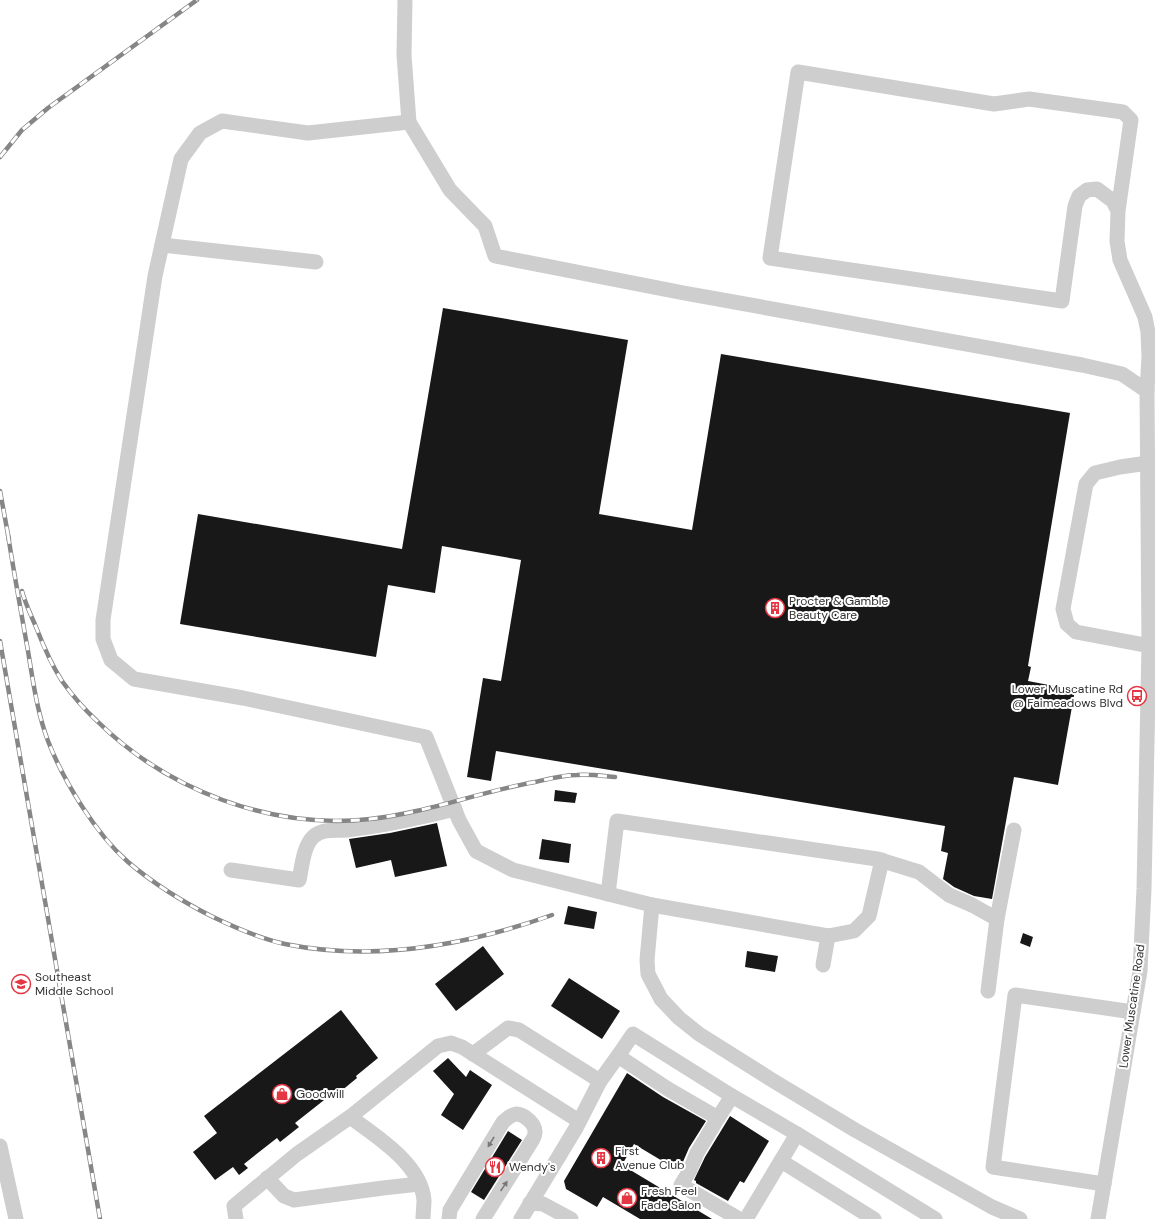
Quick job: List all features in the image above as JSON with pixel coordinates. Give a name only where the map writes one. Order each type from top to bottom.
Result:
[{"type":"street","points":[[405,0],[404,55],[409,122],[450,190],[485,226],[495,256],[677,292],[1082,365],[1122,374],[1148,391]]},
{"type":"street","name":"Lower Muscatine Road","points":[[1098,1219],[1140,971],[1152,647],[1148,463],[1148,332],[1145,317],[1120,260],[1117,241],[1118,211],[1131,120],[1123,112],[1029,99],[994,104],[798,72],[770,258],[1062,301],[1075,206],[1079,196],[1087,190],[1097,189],[1113,201],[1118,211]]},
{"type":"street","points":[[409,122],[308,133],[222,121],[200,133],[181,159],[156,276],[102,620],[103,639],[111,660],[134,679],[243,698],[426,737],[455,810],[476,851],[513,870],[652,905],[828,936],[854,931],[869,916],[882,860]]},
{"type":"street","points":[[162,245],[316,262]]},
{"type":"street","points":[[1148,463],[1120,467],[1095,473],[1086,484],[1063,610],[1067,624],[1076,632],[1152,647]]},
{"type":"street","points":[[231,870],[299,880],[306,848],[312,838],[321,831],[347,830],[399,822],[455,810]]},
{"type":"street","points":[[608,894],[617,821],[882,860],[919,872],[949,895],[972,905],[997,919]]},
{"type":"street","points":[[988,991],[997,919],[1014,830]]},
{"type":"street","points":[[652,905],[646,960],[648,974],[661,999],[679,1018],[699,1034],[855,1130],[992,1207],[1020,1219]]},
{"type":"street","points":[[823,965],[828,936]]},
{"type":"street","points":[[1104,1184],[993,1166],[1015,995],[1133,1012]]},
{"type":"street","points":[[473,1054],[508,1028],[519,1030],[600,1081]]},
{"type":"street","points":[[522,1219],[579,1121],[600,1081],[633,1034],[935,1219]]},
{"type":"street","points":[[236,1219],[234,1206],[297,1154],[350,1117],[438,1046],[451,1043],[462,1047],[579,1121]]},
{"type":"street","points":[[618,1056],[718,1118]]},
{"type":"street","points":[[732,1096],[697,1153],[690,1170],[681,1185],[739,1219]]},
{"type":"street","points":[[448,1219],[450,1210],[503,1122],[511,1115],[518,1114],[524,1116],[532,1123],[536,1132],[483,1219]]},
{"type":"street","points":[[350,1117],[398,1153],[412,1170],[419,1184],[424,1200],[423,1219]]},
{"type":"street","points":[[746,1219],[797,1134]]},
{"type":"street","points":[[0,1146],[16,1219]]},
{"type":"street","points":[[781,1161],[874,1219]]},
{"type":"street","points":[[267,1178],[284,1196],[294,1200],[419,1184]]},
{"type":"street","points":[[530,1203],[542,1204],[571,1219]]},
{"type":"building","name":"Procter & Gamble Beauty Care","points":[[443,308],[628,340],[599,514],[692,530],[721,354],[1070,413],[1028,666],[1031,667],[1028,681],[1075,690],[1058,785],[1014,777],[992,899],[974,896],[954,887],[943,879],[948,853],[941,851],[945,826],[496,751],[491,781],[467,777],[483,678],[501,681],[521,560],[442,546],[435,593],[388,585],[376,657],[180,624],[198,514],[402,549]]},
{"type":"building","points":[[555,790],[577,793],[575,803],[554,801]]},
{"type":"building","points":[[437,823],[447,866],[395,877],[391,860],[356,868],[349,839],[390,833]]},
{"type":"building","points":[[542,839],[571,844],[569,863],[539,859]]},
{"type":"building","points":[[568,906],[597,912],[594,929],[564,924]]},
{"type":"building","points":[[1023,933],[1033,937],[1030,947],[1020,943]]},
{"type":"building","points":[[483,946],[504,974],[456,1011],[435,984]]},
{"type":"building","points":[[747,951],[778,956],[775,972],[745,967]]},
{"type":"building","points":[[569,978],[620,1011],[602,1039],[551,1006]]},
{"type":"building","name":"Goodwill","points":[[341,1010],[378,1058],[335,1096],[333,1093],[295,1123],[299,1127],[280,1142],[277,1138],[244,1164],[248,1168],[239,1175],[233,1167],[215,1180],[193,1152],[217,1133],[204,1116]]},
{"type":"building","points":[[448,1058],[466,1077],[470,1070],[492,1085],[463,1130],[441,1115],[454,1094],[433,1071]]},
{"type":"building","points":[[627,1073],[663,1097],[706,1121],[689,1148],[679,1171],[634,1144],[622,1165],[712,1219],[640,1219],[603,1197],[597,1207],[566,1189],[564,1181]]},
{"type":"building","points":[[730,1116],[769,1141],[744,1183],[740,1181],[728,1201],[696,1183],[694,1180],[705,1157]]},
{"type":"building","name":"Wendy's","points":[[508,1131],[522,1140],[484,1200],[471,1192]]},
{"type":"railway","points":[[0,157],[22,130],[48,108],[197,0]]},
{"type":"railway","points":[[0,491],[9,540]]},
{"type":"railway","points":[[8,535],[36,696],[48,741],[72,790],[104,837],[128,862],[158,885],[202,911],[249,933],[285,944],[319,949],[386,951],[420,948],[487,935],[552,915]]},
{"type":"railway","points":[[22,591],[41,641],[54,668],[62,681],[87,712],[125,745],[155,767],[188,785],[223,800],[259,811],[295,818],[333,821],[370,819],[412,812],[493,791],[561,776],[586,775],[615,777]]},
{"type":"railway","points":[[0,641],[100,1219]]},
{"type":"place","name":"Procter & Gamble Beauty Care","points":[[775,608]]},
{"type":"place","name":"Lower Muscatine Rd @ Faimeadows Blvd","points":[[1137,696]]},
{"type":"place","name":"Southeast Middle School","points":[[21,984]]},
{"type":"place","name":"Goodwill","points":[[282,1094]]},
{"type":"place","name":"First Avenue Club","points":[[601,1158]]},
{"type":"place","name":"Wendy's","points":[[495,1167]]},
{"type":"place","name":"Fresh Feel Fade Salon","points":[[627,1198]]}]
